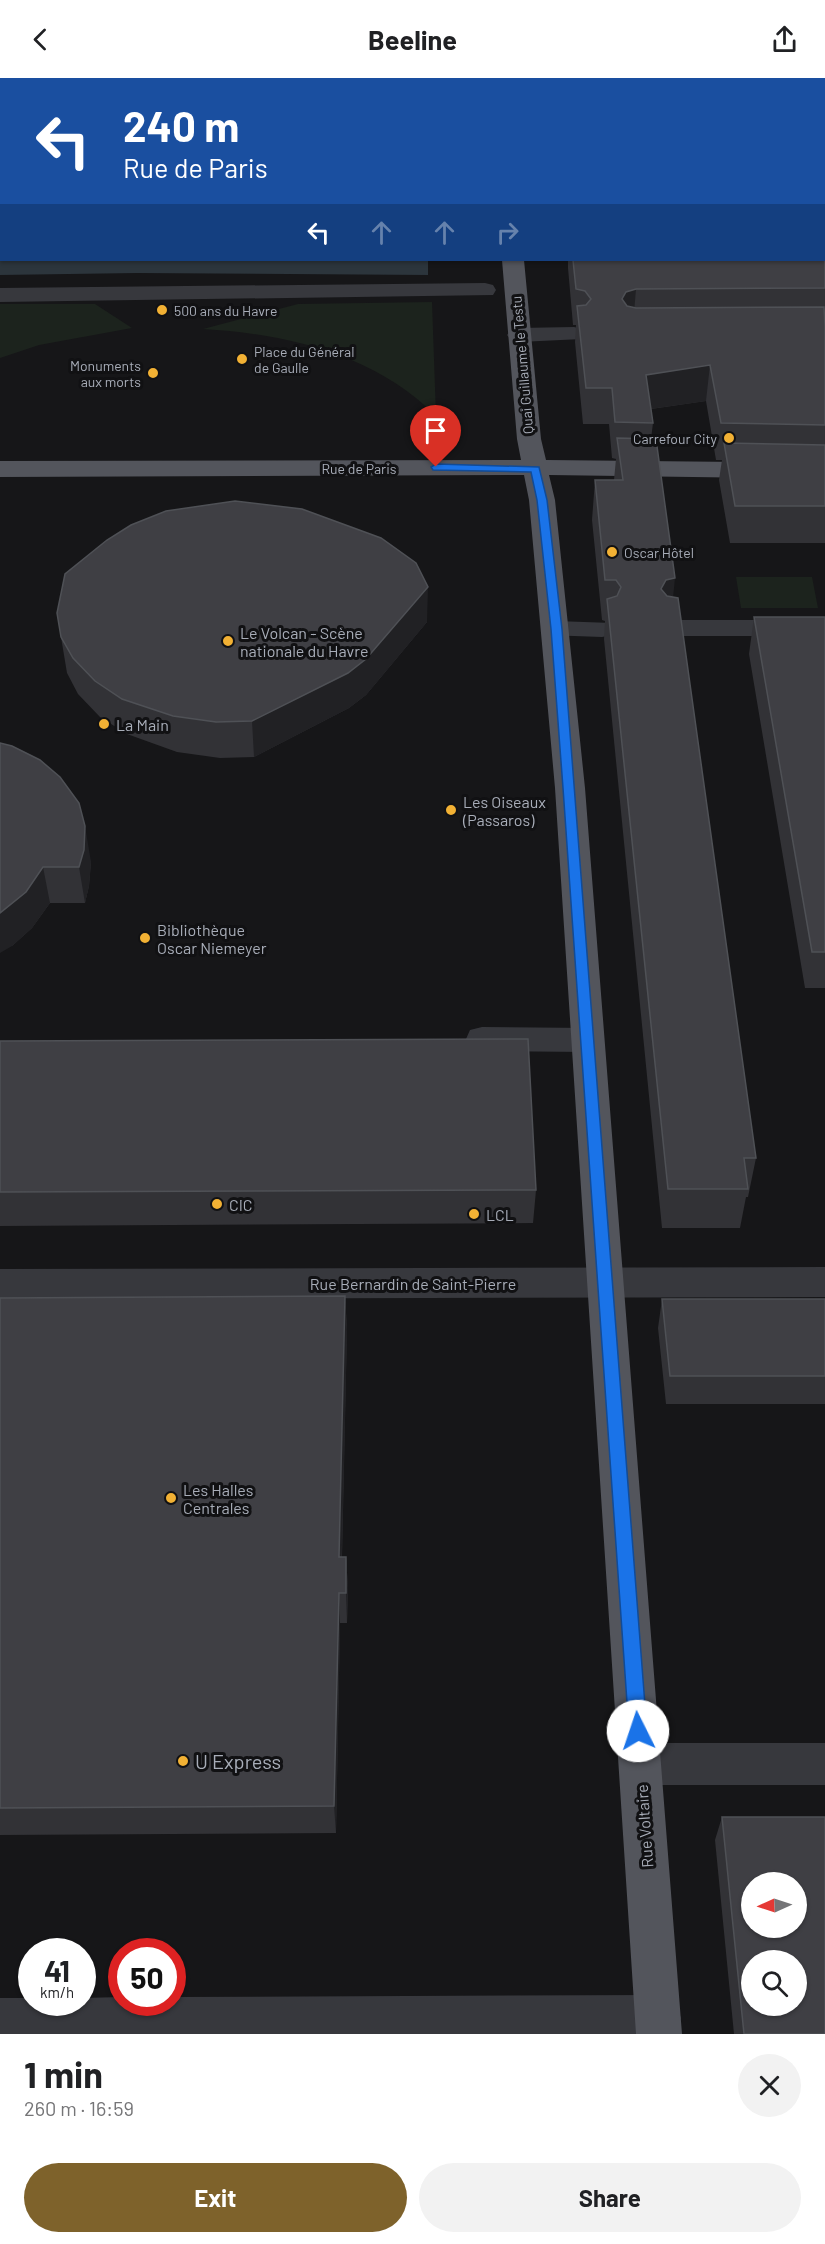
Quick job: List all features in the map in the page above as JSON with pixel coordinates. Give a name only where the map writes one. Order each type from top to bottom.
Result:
[{"type":"main road","name":"Quai Guillaume le Testu","points":[[513,261],[529,439],[535,469]]},
{"type":"main road","name":"Rue de Paris","points":[[0,469],[474,467],[825,471]]},
{"type":"main road","name":"Rue Voltaire","points":[[535,469],[542,500],[556,629],[607,1283],[658,2026]]},
{"type":"street","points":[[0,295],[485,290]]},
{"type":"street","points":[[519,335],[574,334]]},
{"type":"street","points":[[673,628],[825,628]]},
{"type":"street","points":[[556,629],[602,629]]},
{"type":"street","points":[[449,1039],[588,1040]]},
{"type":"street","name":"Rue Bernardin de Saint-Pierre","points":[[0,1284],[825,1282]]},
{"type":"street","points":[[640,1764],[825,1764]]},
{"type":"street","points":[[0,2021],[658,2026]]},
{"type":"shaded area","points":[[0,261],[428,261],[428,275],[137,273],[0,275]]},
{"type":"shaded area","points":[[432,302],[436,416],[412,395],[385,377],[328,351],[266,336],[203,329],[298,304]]},
{"type":"shaded area","points":[[0,304],[95,304],[132,328],[39,345],[0,358]]},
{"type":"shaded area","points":[[736,577],[812,577],[818,608],[741,608]]},
{"type":"building","points":[[573,261],[825,261],[825,288],[636,289],[626,292],[622,299],[627,306],[636,308],[824,307],[825,425],[721,423],[710,365],[646,375],[653,423],[615,422],[612,388],[586,388],[577,306],[586,305],[591,299],[585,291],[576,289]]},
{"type":"building","points":[[617,438],[656,439],[675,578],[666,580],[661,589],[667,596],[678,598],[756,1158],[744,1158],[748,1189],[668,1189],[607,599],[617,596],[621,587],[616,580],[605,580],[595,480],[623,480]]},
{"type":"building","points":[[724,443],[825,445],[825,506],[735,506]]},
{"type":"building","name":"Le Volcan - Scène nationale du Havre","points":[[235,501],[302,509],[381,538],[416,563],[428,587],[366,659],[348,673],[252,721],[216,722],[173,716],[122,699],[95,681],[73,658],[61,637],[57,613],[65,574],[107,540],[131,525],[166,511]]},
{"type":"building","points":[[754,617],[825,617],[825,952],[812,952]]},
{"type":"building","points":[[0,743],[12,746],[40,760],[60,777],[79,803],[85,826],[84,850],[79,867],[43,867],[26,892],[0,913]]},
{"type":"building","points":[[528,1039],[536,1190],[0,1192],[0,1041]]},
{"type":"building","name":"Les Halles Centrales","points":[[345,1296],[339,1557],[346,1557],[346,1593],[339,1593],[334,1806],[0,1808],[0,1298]]},
{"type":"building","points":[[662,1299],[825,1299],[825,1376],[670,1376]]},
{"type":"building","points":[[722,1817],[825,1817],[825,2034],[744,2034],[742,2016],[807,2016],[807,1950],[741,1950],[741,2004]]},
{"type":"place","name":"500 ans du Havre","points":[[162,310]]},
{"type":"place","name":"Place du Général de Gaulle","points":[[242,359]]},
{"type":"place","name":"Monuments aux morts","points":[[153,373]]},
{"type":"place","name":"Carrefour City","points":[[729,438]]},
{"type":"place","name":"Oscar Hôtel","points":[[612,552]]},
{"type":"place","name":"Le Volcan - Scène nationale du Havre","points":[[228,641]]},
{"type":"place","name":"La Main","points":[[104,724]]},
{"type":"place","name":"Les Oiseaux (Passaros)","points":[[451,810]]},
{"type":"place","name":"Bibliothèque Oscar Niemeyer","points":[[145,938]]},
{"type":"place","name":"CIC","points":[[217,1204]]},
{"type":"place","name":"LCL","points":[[474,1214]]},
{"type":"place","name":"Les Halles Centrales","points":[[171,1498]]},
{"type":"place","name":"U Express","points":[[183,1761]]},
{"type":"route","points":[[436,467],[535,469],[542,500],[570,788],[638,1731]]}]
